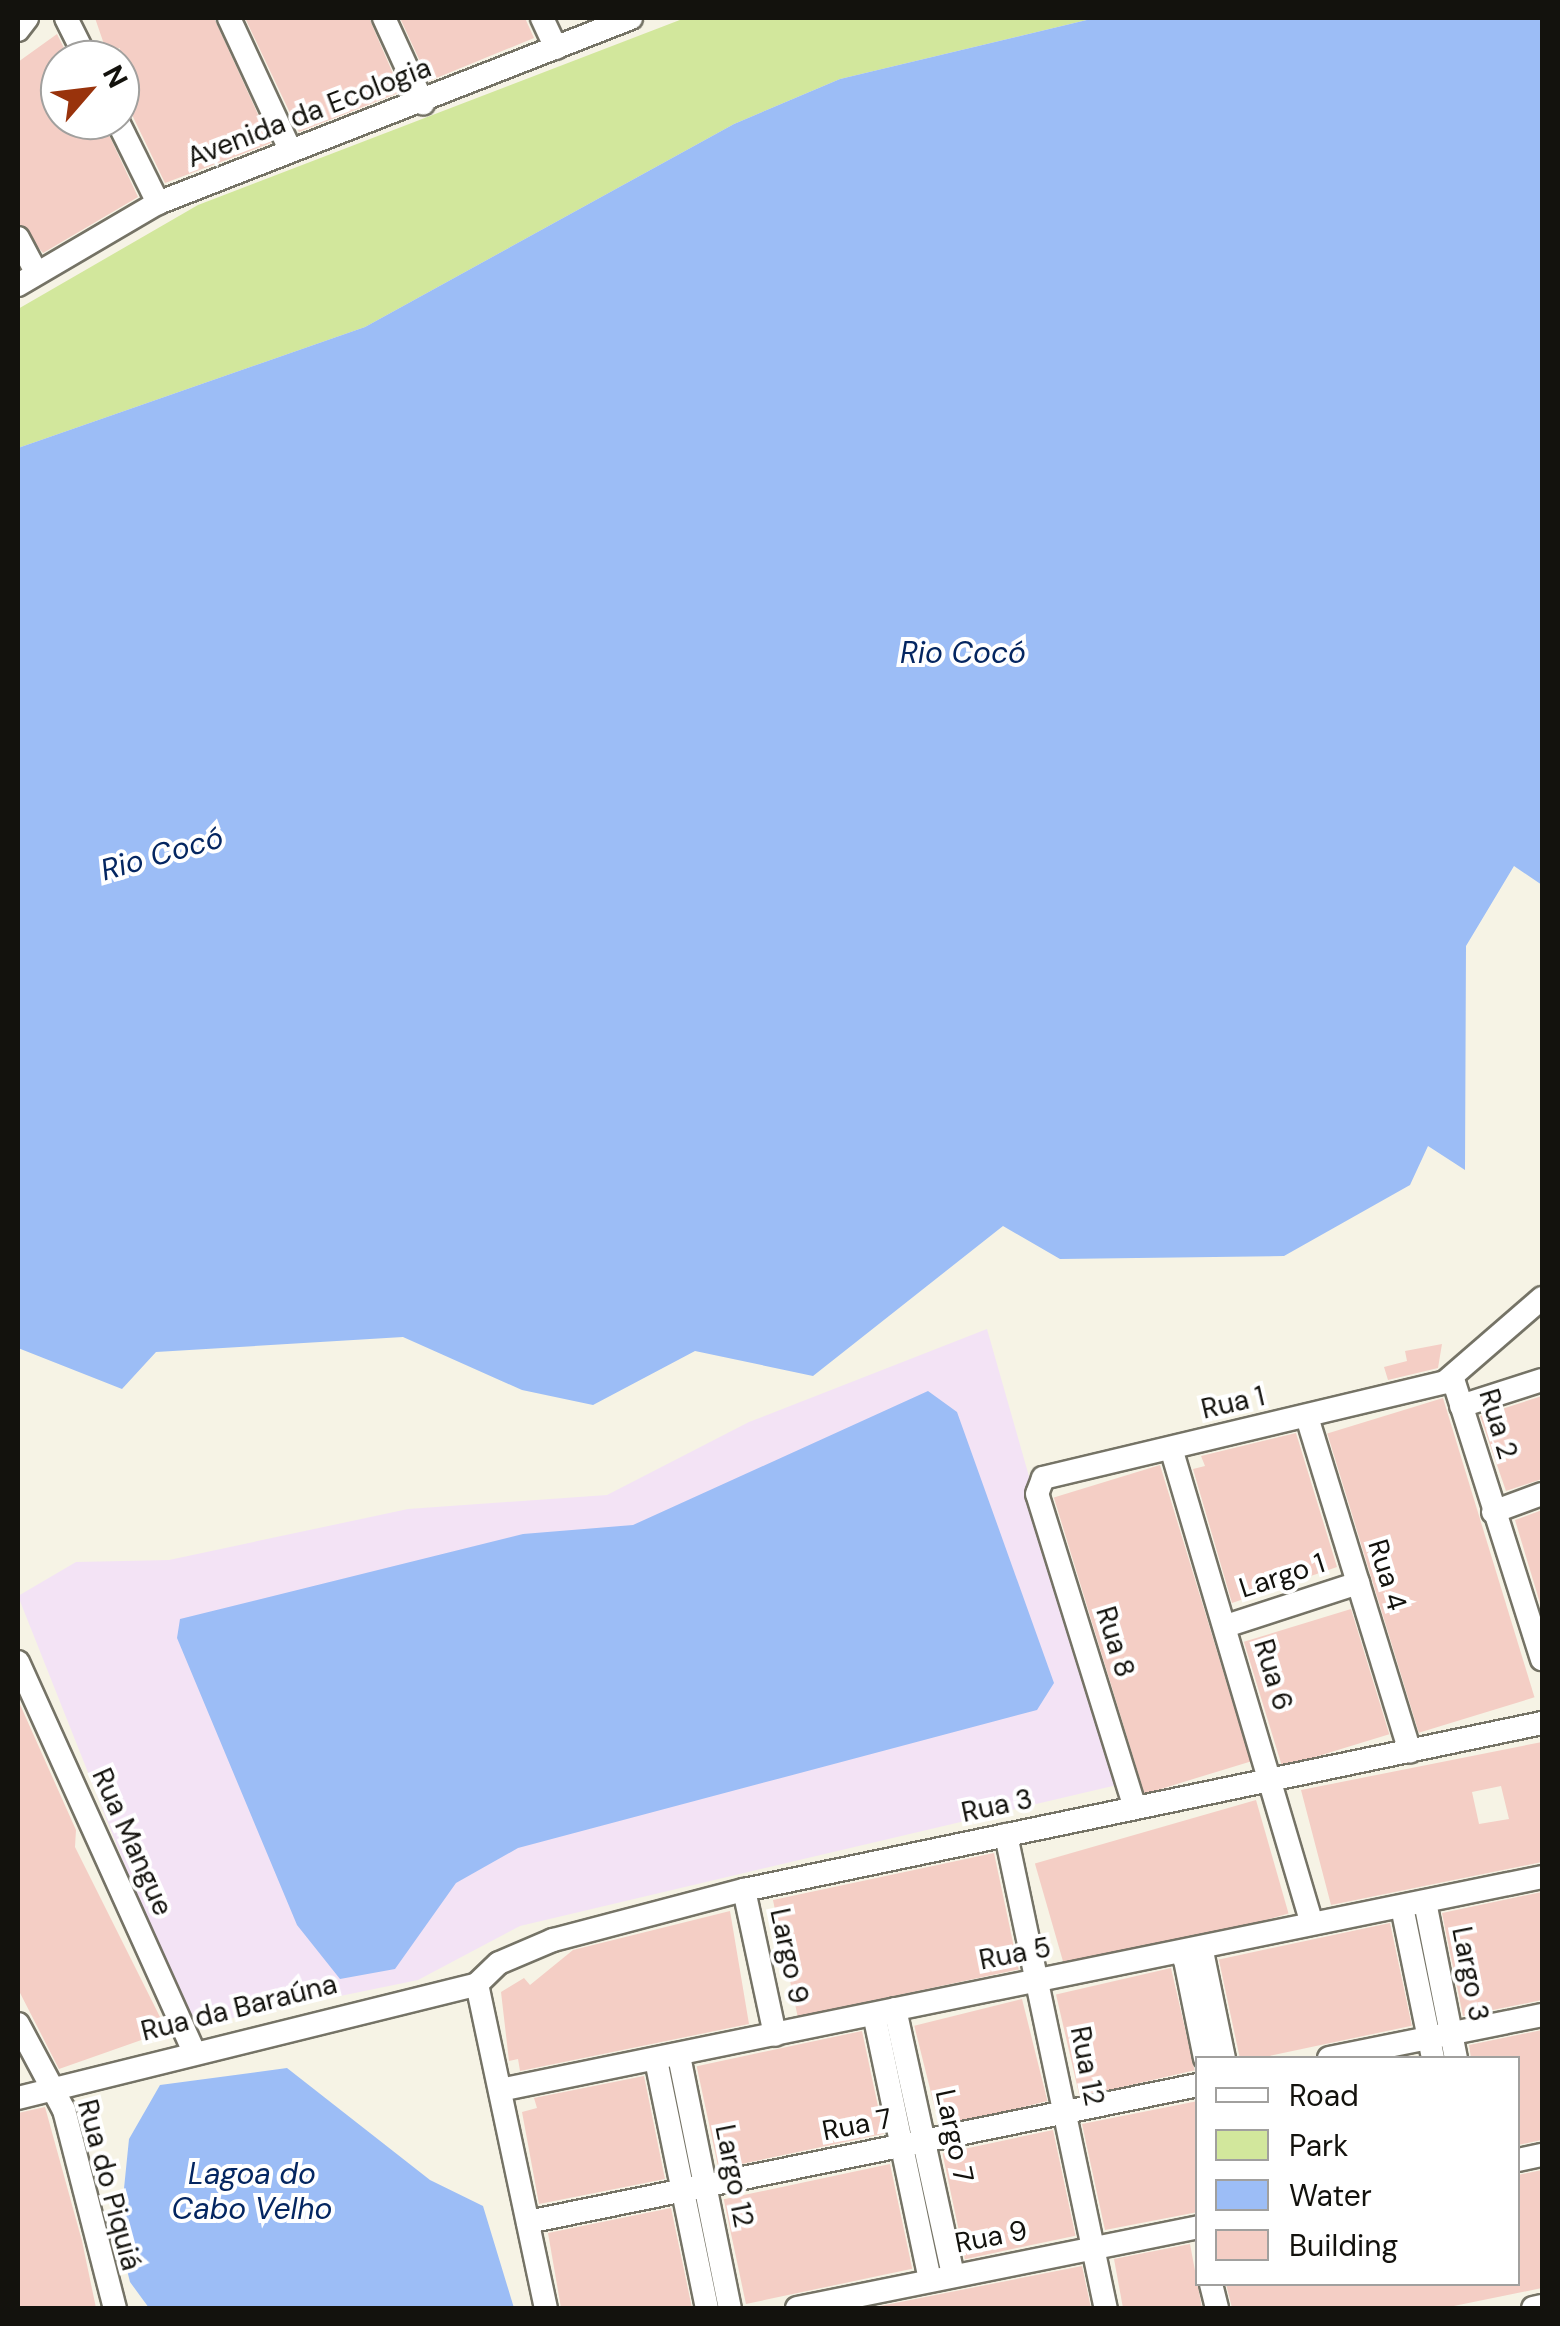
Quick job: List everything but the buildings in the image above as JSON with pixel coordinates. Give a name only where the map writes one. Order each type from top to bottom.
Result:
[{"type":"street","points":[[18,30],[27,18]]},
{"type":"street","points":[[229,18],[289,147]]},
{"type":"street","points":[[384,18],[423,103]]},
{"type":"street","points":[[542,18],[556,48]]},
{"type":"street","name":"Avenida da Ecologia","points":[[27,279],[158,203],[289,147],[423,103],[631,18]]},
{"type":"street","points":[[127,140],[158,203]]},
{"type":"street","points":[[18,238],[27,279]]},
{"type":"street","points":[[1453,1378],[1542,1298]]},
{"type":"street","name":"Rua 2","points":[[1453,1378],[1494,1512],[1535,1610],[1542,1658]]},
{"type":"street","name":"Rua 1","points":[[1037,1494],[1043,1478],[1063,1466],[1171,1448],[1453,1378]]},
{"type":"street","points":[[1462,1406],[1542,1380]]},
{"type":"street","name":"Rua 4","points":[[1307,1417],[1410,1752]]},
{"type":"street","name":"Rua 6","points":[[1171,1448],[1273,1778],[1311,1922]]},
{"type":"street","name":"Rua 8","points":[[1037,1494],[1135,1808]]},
{"type":"street","points":[[1494,1512],[1542,1494]]},
{"type":"street","name":"Largo 1","points":[[1226,1626],[1358,1582]]},
{"type":"street","name":"Rua Mangue","points":[[18,1662],[192,2048]]},
{"type":"street","name":"Rua 3","points":[[477,1984],[499,1963],[553,1940],[744,1890],[1542,1723]]},
{"type":"street","name":"Rua 12","points":[[1006,1835],[1106,2308]]},
{"type":"street","name":"Rua 5","points":[[500,2090],[1542,1878]]},
{"type":"street","name":"Largo 9","points":[[744,1890],[776,2035]]},
{"type":"street","name":"Largo 3","points":[[1414,1904],[1438,2044]]},
{"type":"street","points":[[1205,2056],[1185,1960],[1193,1949],[1204,1956],[1224,2056]]},
{"type":"street","points":[[477,1984],[546,2308]]},
{"type":"street","name":"Rua da Baraúna","points":[[18,2098],[192,2048],[477,1984]]},
{"type":"street","name":"Largo 7","points":[[884,2012],[942,2277]]},
{"type":"street","points":[[1345,2056],[1438,2044],[1542,2014]]},
{"type":"street","name":"Rua do Piquiá","points":[[18,2024],[64,2110],[115,2308]]},
{"type":"street","name":"Largo 12","points":[[667,2058],[696,2188],[730,2308]]},
{"type":"street","name":"Rua 7","points":[[528,2222],[1195,2086]]},
{"type":"street","name":"Largo 12","points":[[696,2188],[707,2308]]},
{"type":"street","name":"Rua 9","points":[[796,2308],[834,2305],[942,2277],[1195,2227]]},
{"type":"street","points":[[1533,2308],[1542,2306]]},
{"type":"shaded area","points":[[987,1329],[1117,1785],[520,1926],[418,1980],[189,2027],[18,1596],[76,1562],[169,1560],[408,1509],[607,1495],[749,1422]]},
{"type":"green space","points":[[685,18],[1095,18],[840,79],[734,124],[365,327],[18,448],[18,309],[198,205]]},
{"type":"water","name":"Rio Cocó","points":[[1095,18],[1542,18],[1542,885],[1514,866],[1466,946],[1465,1170],[1428,1146],[1410,1185],[1284,1256],[1060,1259],[1003,1226],[813,1376],[695,1351],[593,1405],[522,1390],[403,1337],[156,1352],[122,1389],[18,1348],[18,448],[365,327],[734,124],[840,79]]},
{"type":"water","points":[[928,1391],[957,1412],[1054,1683],[1037,1710],[518,1848],[456,1883],[395,1969],[340,1979],[297,1925],[177,1638],[180,1619],[523,1534],[633,1525]]},
{"type":"water","name":"Lagoa do Cabo Velho","points":[[287,2068],[430,2180],[483,2206],[514,2308],[149,2308],[130,2282],[119,2238],[129,2139],[160,2085]]}]
